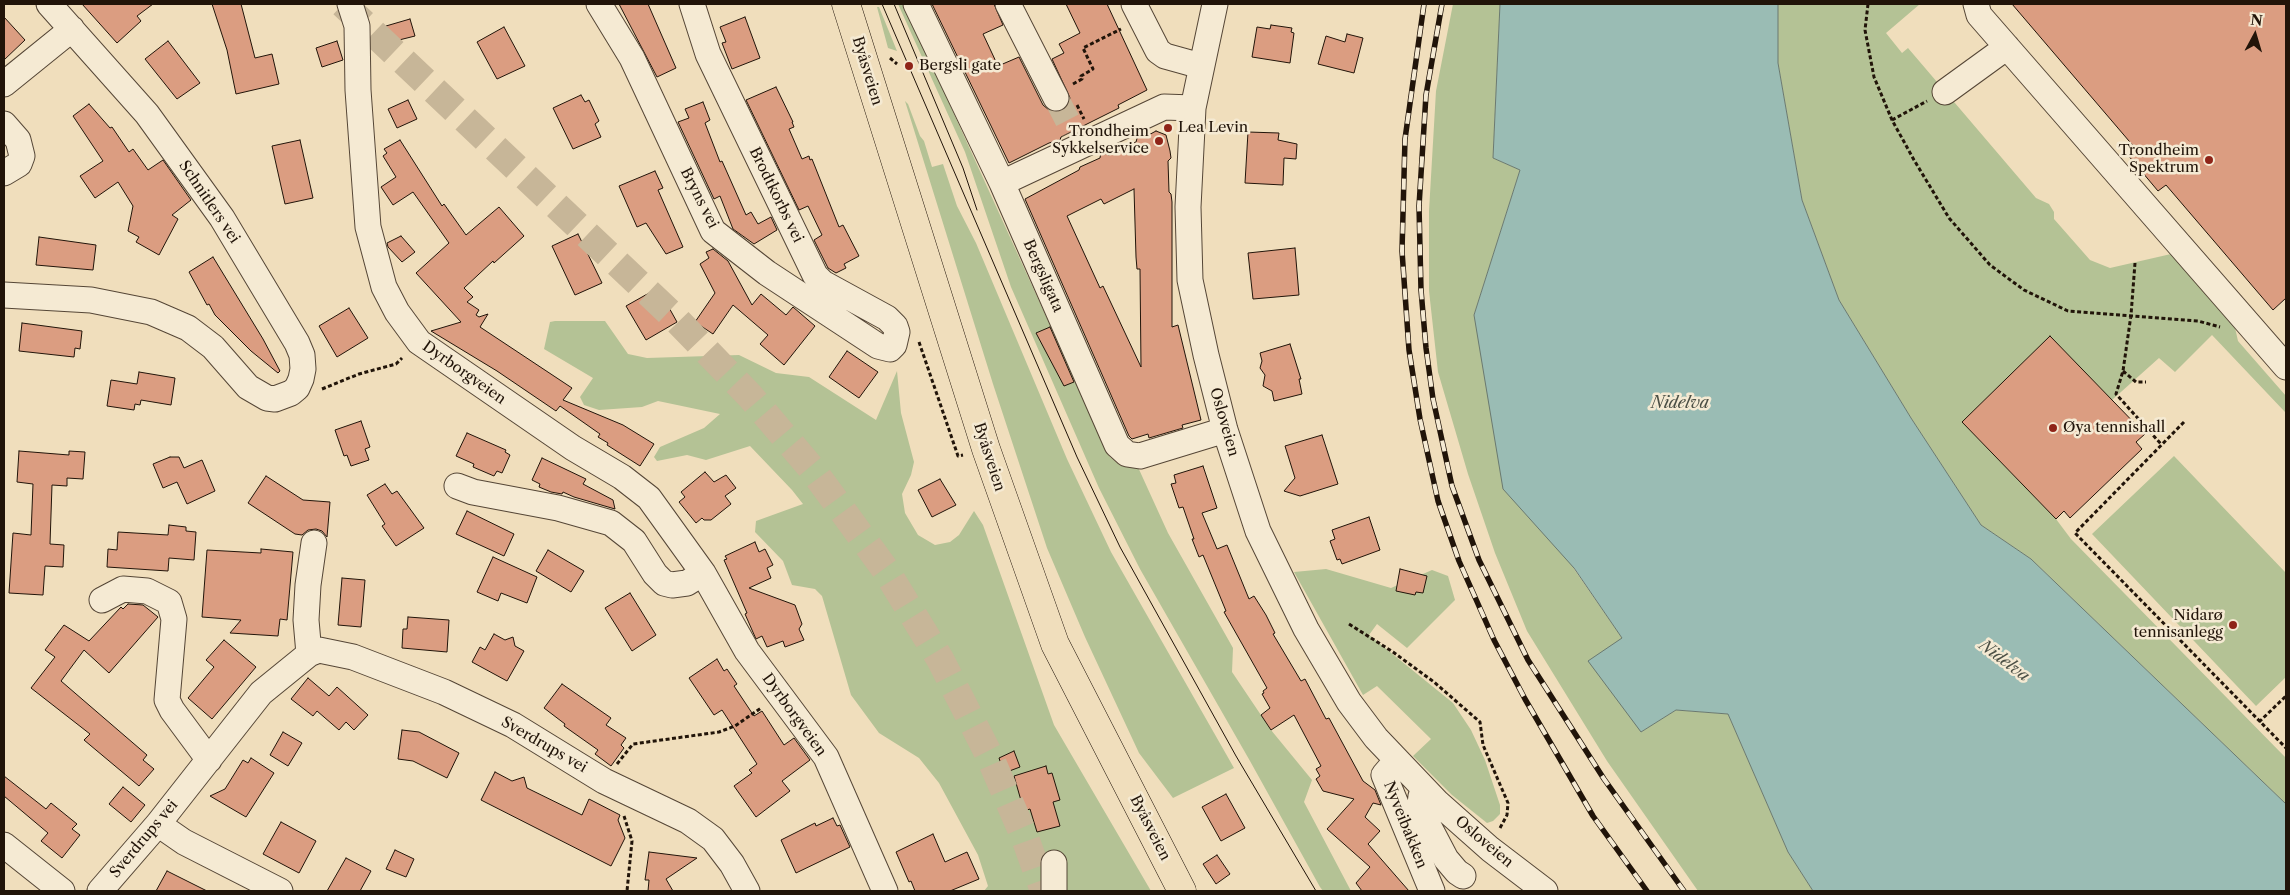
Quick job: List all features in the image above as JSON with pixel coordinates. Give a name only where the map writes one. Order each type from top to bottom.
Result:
[{"type":"main road","name":"Byåsveien","points":[[846,4],[986,448],[1055,644],[1182,891]]},
{"type":"street","name":"Schnitlers vei","points":[[49,4],[148,114],[222,218],[297,343],[302,355],[303,369],[294,390]]},
{"type":"street","name":"Dyrborgveien","points":[[350,4],[358,26],[359,100],[368,227],[384,287],[397,312],[419,342],[573,448],[622,477],[649,498],[703,573],[746,651],[826,757],[885,891]]},
{"type":"street","name":"Bryns vei","points":[[599,4],[632,58],[713,231],[767,273],[878,346],[894,340]]},
{"type":"street","name":"Brodtkorbs vei","points":[[692,4],[708,54],[815,275],[824,283],[887,318],[895,326],[894,340]]},
{"type":"street","name":"Bergsligata","points":[[916,4],[1002,184],[1117,445],[1127,454],[1140,456],[1225,430]]},
{"type":"street","points":[[1008,4],[1067,96]]},
{"type":"street","name":"Osloveien","points":[[1215,4],[1193,108],[1188,206],[1190,280],[1225,430],[1258,531],[1306,628],[1349,702],[1396,761],[1425,791],[1490,849],[1545,891]]},
{"type":"street","points":[[1976,4],[1979,15],[2286,367]]},
{"type":"street","points":[[1138,11],[1158,51],[1165,56],[1201,66]]},
{"type":"street","points":[[4,84],[72,29]]},
{"type":"street","points":[[1945,92],[2007,47]]},
{"type":"street","points":[[1002,184],[1082,139],[1164,107],[1193,108]]},
{"type":"street","points":[[4,124],[18,140],[22,156],[19,164],[4,173]]},
{"type":"street","points":[[4,295],[91,300],[151,312],[188,328],[213,347],[248,387],[257,394],[275,399],[294,390]]},
{"type":"street","points":[[457,486],[473,492],[558,508],[611,523],[634,541],[655,574],[664,583],[672,586],[687,584],[703,573]]},
{"type":"street","points":[[309,654],[306,620],[314,542]]},
{"type":"street","points":[[102,600],[123,589],[147,591],[169,602],[174,619],[167,700],[172,710],[209,760]]},
{"type":"street","name":"Sverdrups vei","points":[[100,891],[158,824],[261,693],[309,654],[320,650],[352,657],[444,692],[513,725],[604,781],[688,821],[713,839],[732,864],[747,891]]},
{"type":"street","name":"Nyveibakken","points":[[1396,761],[1384,775],[1432,891]]},
{"type":"street","name":"Osloveien","points":[[1425,791],[1421,796],[1420,805],[1426,819],[1446,859],[1463,876]]},
{"type":"street","points":[[158,824],[184,842],[280,891]]},
{"type":"street","points":[[4,845],[62,891]]},
{"type":"street","points":[[1054,863],[1054,891]]},
{"type":"path","points":[[1868,4],[1865,30],[1874,77],[1892,120],[1949,218],[1990,265],[2024,290],[2068,310],[2198,321],[2259,337]]},
{"type":"path","points":[[1082,139],[1067,96],[1082,79],[1080,76],[1093,69],[1083,48],[1138,11]]},
{"type":"path","points":[[887,56],[897,64]]},
{"type":"path","points":[[1892,120],[1945,92]]},
{"type":"path","points":[[2135,263],[2131,315],[2122,371],[2116,394],[2161,444]]},
{"type":"path","points":[[894,340],[917,338],[958,456],[965,455]]},
{"type":"path","points":[[294,390],[319,390],[359,374],[396,364],[419,342]]},
{"type":"path","points":[[2122,371],[2136,382],[2146,382]]},
{"type":"path","points":[[2184,422],[2074,533],[2286,748]]},
{"type":"path","points":[[1349,624],[1393,652],[1434,682],[1480,722],[1483,745],[1508,808],[1490,849]]},
{"type":"path","points":[[627,891],[632,841],[617,800],[604,781],[628,748],[633,744],[719,732],[735,726],[779,694]]},
{"type":"path","points":[[2259,722],[2286,696]]},
{"type":"green space","points":[[898,4],[904,4],[1110,457],[1121,466],[1137,465],[1168,533],[1233,648],[1232,672],[1271,730],[1312,780],[1304,802],[1351,891],[1323,891],[1320,887],[1140,569],[1099,488],[1011,287],[965,152]]},
{"type":"green space","points":[[1453,4],[1500,4],[1493,158],[1520,170],[1474,315],[1574,569],[1622,638],[1641,732],[1676,710],[1728,714],[1788,852],[1813,891],[1698,891],[1607,761],[1527,631],[1495,553],[1468,474],[1438,372],[1429,291],[1429,211],[1436,91]]},
{"type":"green space","points":[[1778,4],[1920,4],[1886,33],[1902,53],[1908,48],[2036,198],[2049,204],[2054,212],[2054,219],[2090,260],[2110,268],[2171,254],[2234,323],[2238,341],[2286,396],[2285,412],[2212,335],[2175,372],[2159,358],[2112,400],[2050,337],[1962,422],[2056,519],[2071,539],[2286,758],[2286,804],[2031,559],[1981,525],[1911,418],[1839,300],[1802,200],[1778,63]]},
{"type":"green space","points":[[877,7],[879,7],[897,51],[888,48]]},
{"type":"green space","points":[[905,101],[924,141],[932,167],[943,164],[957,206],[976,243],[1067,459],[1111,552],[1234,768],[1173,798],[1139,753],[1085,637],[1047,548],[993,384]]},
{"type":"green space","points":[[605,321],[628,354],[647,358],[739,355],[776,373],[809,377],[876,420],[897,371],[901,413],[914,462],[911,475],[902,494],[905,513],[918,535],[935,545],[950,542],[959,535],[974,511],[983,525],[1054,725],[1151,891],[984,891],[988,886],[978,855],[939,783],[919,758],[879,733],[851,695],[822,596],[815,589],[792,585],[783,561],[755,532],[756,521],[803,504],[750,446],[706,460],[687,455],[657,461],[654,457],[660,447],[704,428],[720,414],[658,401],[642,407],[599,410],[584,405],[580,397],[593,378],[544,349],[550,322]]},
{"type":"green space","name":"Nidarø tennisanlegg","points":[[2174,456],[2286,573],[2286,677],[2256,706],[2092,534]]},
{"type":"green space","points":[[1326,569],[1391,588],[1432,570],[1448,576],[1455,600],[1407,648],[1377,624],[1369,635],[1453,703],[1471,730],[1485,760],[1500,805],[1500,814],[1493,821],[1487,823],[1452,795],[1413,756],[1431,739],[1377,686],[1363,695],[1294,572]]},
{"type":"water","name":"Nidelva","points":[[1500,4],[1778,4],[1778,63],[1802,200],[1839,300],[1911,418],[1981,525],[2031,559],[2286,804],[2286,891],[1813,891],[1788,852],[1728,714],[1676,710],[1641,732],[1588,661],[1622,638],[1574,568],[1503,489],[1474,315],[1520,170],[1493,158]]},
{"type":"building","points":[[82,4],[153,4],[137,16],[141,21],[117,43]]},
{"type":"building","points":[[212,4],[241,4],[255,58],[272,54],[279,84],[236,94],[227,50]]},
{"type":"building","points":[[619,4],[648,4],[676,68],[657,77]]},
{"type":"building","points":[[932,4],[994,4],[1003,25],[983,34],[998,66],[1019,57],[1043,105],[1049,110],[1056,112],[1063,111],[1068,106],[1070,98],[1052,59],[1064,53],[1059,44],[1080,33],[1066,4],[1107,4],[1147,90],[1118,105],[1119,108],[1061,137],[1060,140],[1049,143],[1009,163]]},
{"type":"building","name":"Trondheim Spektrum","points":[[2012,4],[2286,4],[2286,298],[2273,310],[2166,185],[2158,191],[2127,154],[2135,148]]},
{"type":"building","points":[[4,17],[25,40],[4,60]]},
{"type":"building","points":[[745,17],[760,58],[732,69],[722,43],[726,42],[720,27]]},
{"type":"building","points":[[410,19],[415,36],[391,42],[386,26]]},
{"type":"building","points":[[1271,25],[1292,28],[1291,32],[1294,33],[1290,63],[1252,57],[1257,27],[1270,29]]},
{"type":"building","points":[[504,27],[525,66],[497,79],[477,42]]},
{"type":"building","points":[[1347,34],[1363,38],[1354,73],[1318,64],[1326,36],[1345,42]]},
{"type":"building","points":[[168,41],[200,83],[177,99],[145,59]]},
{"type":"building","points":[[337,41],[343,60],[322,67],[316,48]]},
{"type":"building","points":[[776,87],[793,122],[794,127],[789,129],[802,159],[809,156],[810,160],[812,159],[839,227],[843,225],[859,256],[844,264],[846,268],[836,273],[828,268],[814,240],[822,235],[808,206],[799,210],[746,100]]},
{"type":"building","points":[[581,95],[585,102],[589,100],[599,121],[595,124],[601,137],[573,149],[553,108]]},
{"type":"building","points":[[408,100],[417,119],[397,128],[388,109]]},
{"type":"building","points":[[703,102],[710,120],[705,123],[720,162],[722,161],[746,215],[751,212],[758,224],[771,217],[777,230],[754,244],[733,229],[720,196],[714,199],[678,122],[689,118],[685,109]]},
{"type":"building","points":[[89,104],[110,128],[112,127],[129,152],[133,149],[148,170],[163,160],[191,200],[172,215],[178,219],[159,255],[136,242],[139,237],[128,231],[133,206],[118,182],[95,198],[80,176],[103,161],[73,116]]},
{"type":"building","points":[[1156,131],[1166,135],[1170,151],[1171,158],[1168,161],[1169,192],[1172,202],[1172,327],[1178,325],[1201,420],[1182,425],[1183,428],[1149,438],[1148,434],[1132,439],[1129,436],[1025,199],[1079,170],[1080,167],[1100,158],[1101,152],[1109,155],[1136,142],[1138,135],[1145,137]],"holes":[[[1134,189],[1137,269],[1140,269],[1141,367],[1103,286],[1100,288],[1067,216],[1101,199],[1104,204]]]},
{"type":"building","points":[[1248,132],[1279,133],[1278,140],[1297,144],[1296,159],[1284,158],[1283,185],[1245,183]]},
{"type":"building","points":[[300,140],[313,198],[285,204],[272,146]]},
{"type":"building","points":[[400,140],[442,206],[444,204],[466,235],[499,207],[524,236],[464,288],[473,297],[467,302],[479,310],[476,315],[479,317],[488,314],[480,327],[572,388],[563,400],[623,425],[654,444],[640,466],[607,445],[608,443],[598,437],[600,434],[560,406],[556,411],[497,371],[431,331],[461,322],[416,273],[449,243],[413,192],[393,205],[381,187],[396,177],[383,156],[387,153],[384,149]]},
{"type":"building","points":[[655,171],[663,188],[658,190],[683,247],[666,254],[646,223],[637,227],[619,186]]},
{"type":"building","points":[[578,234],[602,283],[575,295],[552,246]]},
{"type":"building","points":[[401,236],[415,252],[402,262],[388,247],[387,243]]},
{"type":"building","points":[[39,237],[96,245],[93,270],[36,265]]},
{"type":"building","points":[[1295,248],[1299,295],[1253,299],[1248,253]]},
{"type":"building","points":[[713,249],[728,261],[752,305],[761,294],[786,315],[793,307],[815,326],[784,365],[760,344],[768,335],[733,305],[713,334],[695,322],[715,293],[700,264],[709,258],[706,252]]},
{"type":"building","points":[[213,257],[263,339],[280,371],[278,373],[251,351],[215,315],[209,304],[207,305],[189,272]]},
{"type":"building","points":[[658,288],[677,322],[646,340],[626,306]]},
{"type":"building","points":[[349,308],[368,338],[337,357],[319,326]]},
{"type":"building","points":[[22,323],[82,331],[80,349],[75,348],[74,357],[19,351]]},
{"type":"building","points":[[1050,327],[1074,382],[1064,386],[1036,333]]},
{"type":"building","name":"Øya tennishall","points":[[2050,336],[2145,434],[2136,442],[2142,449],[2070,518],[2064,511],[2056,519],[1962,422]]},
{"type":"building","points":[[1290,344],[1301,379],[1299,379],[1302,394],[1274,401],[1272,391],[1263,386],[1265,375],[1260,368],[1262,361],[1260,353]]},
{"type":"building","points":[[847,351],[878,372],[859,398],[829,377]]},
{"type":"building","points":[[139,372],[175,378],[171,405],[141,400],[140,405],[135,404],[134,410],[107,406],[111,380],[137,384]]},
{"type":"building","points":[[361,421],[370,447],[365,449],[369,460],[351,466],[347,455],[344,456],[335,430]]},
{"type":"building","points":[[467,433],[506,450],[505,452],[510,455],[502,473],[497,471],[494,476],[473,467],[474,464],[456,456]]},
{"type":"building","points":[[1322,435],[1338,484],[1300,496],[1284,491],[1295,478],[1285,446]]},
{"type":"building","points":[[19,451],[69,455],[69,451],[85,452],[83,479],[67,478],[67,486],[52,485],[50,544],[64,545],[63,567],[45,566],[43,595],[9,593],[13,533],[31,535],[33,484],[17,482]]},
{"type":"building","points":[[170,457],[179,457],[184,468],[202,460],[215,491],[187,504],[177,482],[163,488],[153,464]]},
{"type":"building","points":[[542,458],[586,479],[583,484],[613,500],[615,509],[563,492],[562,494],[551,492],[539,487],[540,484],[532,480]]},
{"type":"building","points":[[1203,466],[1217,508],[1202,513],[1217,549],[1227,545],[1249,599],[1254,596],[1275,633],[1273,634],[1301,681],[1305,679],[1326,719],[1329,718],[1363,781],[1375,790],[1381,805],[1373,803],[1365,817],[1380,831],[1368,844],[1409,891],[1362,891],[1356,883],[1370,867],[1327,829],[1354,799],[1323,791],[1316,779],[1320,776],[1316,769],[1321,766],[1294,715],[1271,730],[1261,715],[1270,708],[1262,694],[1267,688],[1224,612],[1226,611],[1203,555],[1199,557],[1183,507],[1179,508],[1171,484],[1176,483],[1174,475]]},
{"type":"building","points":[[705,472],[714,482],[726,475],[736,488],[725,496],[731,504],[711,520],[704,520],[702,518],[696,523],[679,502],[685,497],[681,492]]},
{"type":"building","points":[[266,476],[303,500],[330,502],[327,537],[322,531],[316,529],[308,530],[302,535],[295,534],[248,503]]},
{"type":"building","points":[[940,479],[956,505],[932,517],[918,490]]},
{"type":"building","points":[[385,484],[392,494],[397,491],[424,528],[396,546],[382,526],[385,524],[367,495]]},
{"type":"building","points":[[467,511],[514,534],[504,556],[456,534]]},
{"type":"building","points":[[1369,517],[1380,550],[1342,564],[1340,559],[1337,560],[1330,541],[1335,539],[1332,530]]},
{"type":"building","points":[[169,525],[186,527],[186,531],[196,532],[194,560],[169,558],[168,571],[107,567],[108,549],[117,550],[118,532],[168,535]]},
{"type":"building","points":[[755,542],[759,552],[765,549],[773,565],[767,568],[771,578],[749,588],[795,605],[802,624],[799,629],[804,640],[785,647],[783,641],[767,647],[762,636],[756,639],[724,560],[727,559],[725,556]]},
{"type":"building","points":[[261,549],[293,552],[287,620],[280,619],[278,636],[230,633],[241,620],[202,617],[207,550],[261,553]]},
{"type":"building","points":[[548,550],[584,571],[571,592],[536,571]]},
{"type":"building","points":[[493,557],[537,577],[527,603],[501,593],[498,601],[477,592]]},
{"type":"building","points":[[1400,569],[1427,576],[1423,593],[1416,592],[1415,595],[1396,591]]},
{"type":"building","points":[[342,578],[365,580],[361,627],[338,625]]},
{"type":"building","points":[[630,593],[656,635],[632,651],[605,608]]},
{"type":"building","points":[[128,604],[143,605],[158,617],[109,673],[84,650],[61,681],[147,755],[143,760],[154,769],[139,786],[84,740],[90,734],[31,688],[55,657],[45,650],[64,625],[89,641],[121,607],[123,609]]},
{"type":"building","points":[[408,617],[449,620],[447,652],[402,648],[403,629],[407,629]]},
{"type":"building","points":[[494,634],[505,640],[513,637],[515,646],[524,651],[507,681],[472,662],[480,647],[485,650]]},
{"type":"building","points":[[224,640],[256,667],[212,719],[188,698],[214,667],[206,660]]},
{"type":"building","points":[[717,659],[724,671],[727,669],[737,684],[734,686],[754,716],[762,711],[784,745],[794,738],[810,760],[782,781],[790,791],[756,817],[734,786],[752,773],[749,770],[757,764],[722,710],[714,715],[689,678]]},
{"type":"building","points":[[308,678],[329,696],[337,687],[368,715],[354,730],[346,722],[339,730],[317,711],[313,716],[291,699]]},
{"type":"building","points":[[562,684],[611,718],[606,725],[626,738],[621,745],[624,748],[611,766],[595,754],[598,750],[564,726],[565,724],[544,708]]},
{"type":"building","points":[[402,730],[419,732],[459,753],[447,778],[413,761],[398,759]]},
{"type":"building","points":[[283,732],[302,743],[288,766],[270,755]]},
{"type":"building","points":[[1014,751],[1020,767],[1004,773],[999,758]]},
{"type":"building","points":[[251,758],[274,773],[246,817],[210,796],[225,789],[243,760],[248,763]]},
{"type":"building","points":[[1046,766],[1048,774],[1052,773],[1060,800],[1053,802],[1060,826],[1037,832],[1030,809],[1024,811],[1014,776]]},
{"type":"building","points":[[495,772],[512,781],[524,777],[527,788],[582,815],[589,799],[620,815],[618,820],[625,838],[611,866],[481,800]]},
{"type":"building","points":[[4,776],[46,809],[51,803],[77,824],[72,829],[80,835],[62,858],[41,841],[48,833],[4,796]]},
{"type":"building","points":[[123,787],[145,805],[131,822],[109,804]]},
{"type":"building","points":[[1226,794],[1245,828],[1221,841],[1202,807]]},
{"type":"building","points":[[833,818],[837,826],[840,825],[850,847],[796,873],[781,840],[815,823],[816,826]]},
{"type":"building","points":[[281,822],[316,841],[299,873],[263,854]]},
{"type":"building","points":[[933,834],[945,862],[967,852],[979,879],[950,891],[915,891],[896,852]]},
{"type":"building","points":[[395,850],[414,859],[406,877],[386,869]]},
{"type":"building","points":[[649,852],[697,858],[666,879],[673,891],[648,891],[649,880],[645,880]]},
{"type":"building","points":[[1217,855],[1230,874],[1216,884],[1203,864]]},
{"type":"building","points":[[346,858],[371,871],[360,891],[327,891]]},
{"type":"building","points":[[167,871],[207,891],[156,891]]},
{"type":"tunnel","points":[[343,4],[671,314],[750,396],[812,469],[885,569],[940,659],[988,753],[1025,838],[1044,891]]},
{"type":"tunnel","points":[[1056,98],[1073,131]]},
{"type":"tram line","points":[[882,4],[1077,457],[1120,547],[1236,756],[1316,891]]},
{"type":"tram line","points":[[894,4],[963,168],[977,210]]},
{"type":"railway","points":[[1424,4],[1405,139],[1402,251],[1409,350],[1420,419],[1438,501],[1459,561],[1494,640],[1525,699],[1593,816],[1647,891]]},
{"type":"railway","points":[[1442,4],[1426,95],[1419,206],[1421,290],[1426,348],[1433,399],[1452,486],[1479,560],[1528,660],[1604,779],[1684,891]]},
{"type":"place","name":"Bergsli gate","points":[[909,66]]},
{"type":"place","name":"Lea Levin","points":[[1168,128]]},
{"type":"place","name":"Trondheim Sykkelservice","points":[[1159,141]]},
{"type":"place","name":"Trondheim Spektrum","points":[[2209,160]]},
{"type":"place","name":"Øya tennishall","points":[[2053,428]]},
{"type":"place","name":"Nidarø tennisanlegg","points":[[2233,625]]}]
